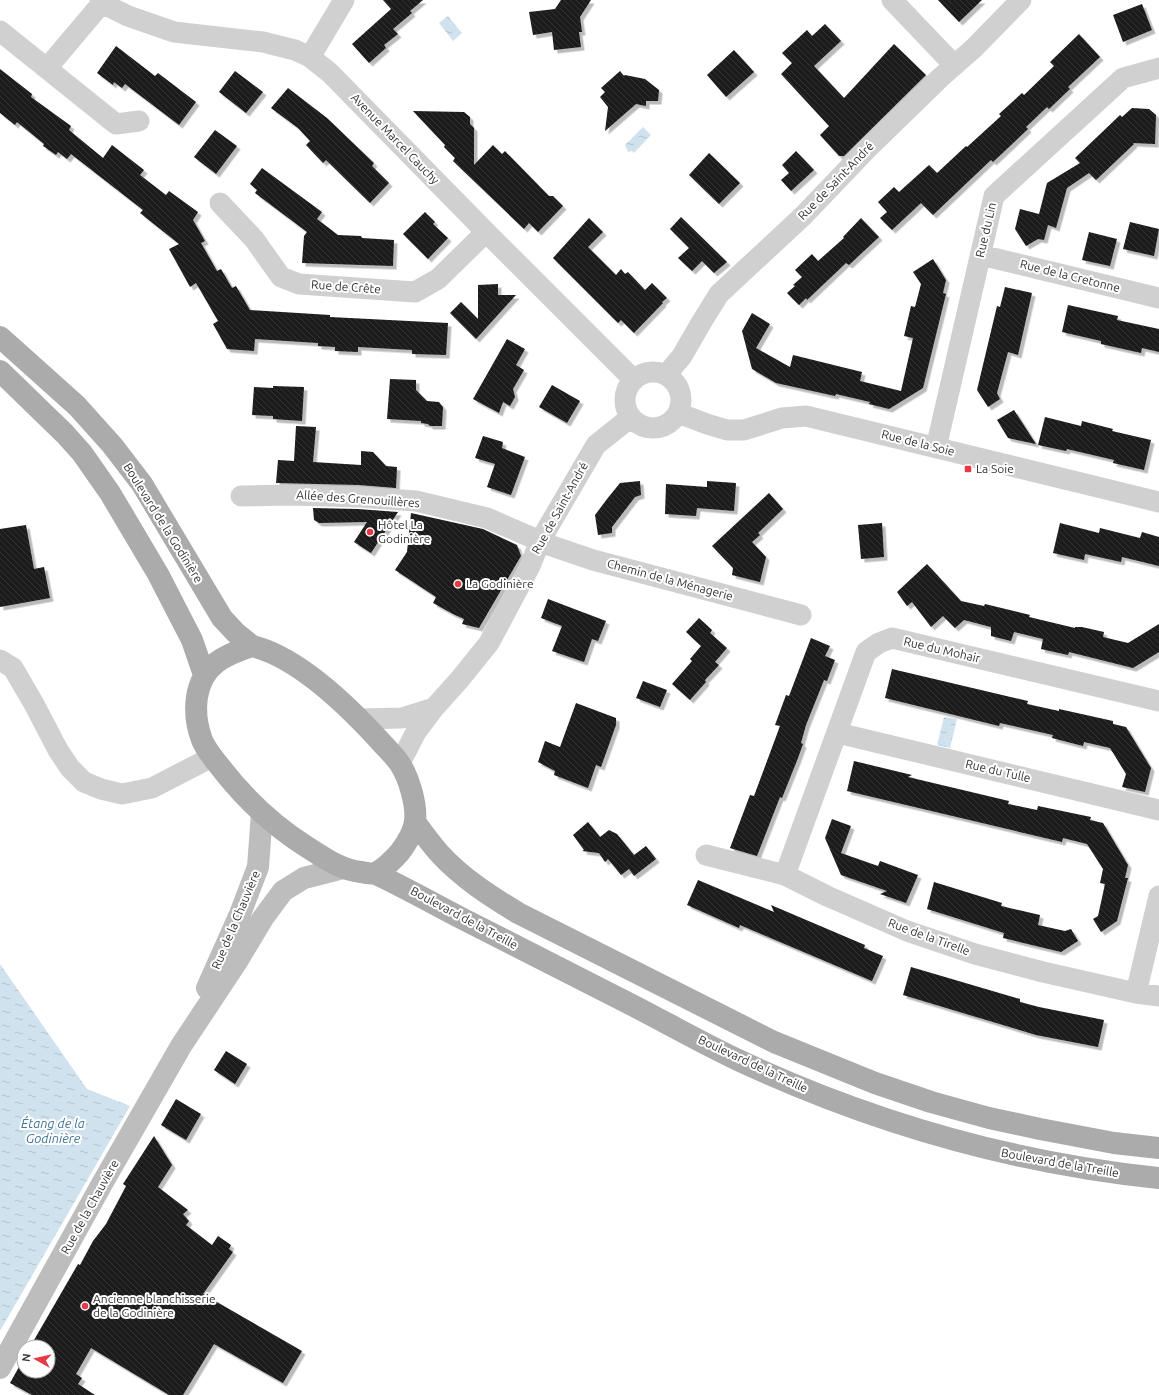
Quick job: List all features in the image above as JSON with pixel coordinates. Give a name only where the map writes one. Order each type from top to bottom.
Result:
[{"type":"main road","name":"Boulevard de la Godinière","points":[[0,338],[77,406],[112,445],[142,484],[222,618],[236,633],[252,646]]},
{"type":"main road","points":[[0,371],[65,434],[82,453],[110,493],[158,574],[192,640],[204,675],[224,656],[252,646],[264,649],[289,661],[336,697],[360,719],[400,764],[409,784],[414,803],[415,822],[403,848],[398,855],[374,873]]},
{"type":"main road","name":"Boulevard de la Treille","points":[[204,675],[198,689],[196,716],[202,740],[212,757],[230,780],[280,829],[342,868],[359,872],[374,873],[405,887],[458,917],[738,1060],[864,1112],[934,1135],[1000,1152],[1082,1168],[1159,1178]]},
{"type":"main road","name":"Rue de la Chauvière","points":[[181,1046],[240,914],[258,868],[262,813]]},
{"type":"main road","points":[[415,822],[440,854],[462,874],[486,893],[518,913],[774,1042],[875,1083],[931,1102],[989,1118],[1114,1143],[1159,1148]]},
{"type":"main road","name":"Rue de la Chauvière","points":[[0,1368],[103,1182],[181,1046],[236,963],[263,918],[283,891],[304,878],[342,868]]},
{"type":"street","points":[[310,57],[344,0]]},
{"type":"street","points":[[892,0],[954,65]]},
{"type":"street","name":"Rue de Saint-André","points":[[666,375],[682,356],[720,294],[802,216],[867,149],[954,65],[974,48],[1021,0]]},
{"type":"street","points":[[47,68],[101,1]]},
{"type":"street","name":"Avenue Marcel Cauchy","points":[[101,1],[128,16],[174,32],[263,42],[295,50],[310,57],[330,73],[634,380]]},
{"type":"street","points":[[0,31],[116,124],[139,121]]},
{"type":"street","name":"Rue du Lin","points":[[936,448],[994,196],[1123,78],[1159,68]]},
{"type":"street","name":"Rue de Crête","points":[[220,203],[254,239],[281,277],[299,284],[414,292],[438,279],[486,232]]},
{"type":"street","name":"Rue de la Cretonne","points":[[981,254],[1159,298]]},
{"type":"street","points":[[649,372],[658,372],[666,375],[673,380],[678,387],[681,396],[681,405],[678,413],[673,421],[665,426],[646,428],[638,424],[627,410],[625,402],[629,386],[641,375],[649,372]]},
{"type":"street","name":"Rue de la Soie","points":[[678,413],[726,430],[744,430],[782,418],[806,416],[1159,502]]},
{"type":"street","name":"Rue de Saint-André","points":[[400,764],[416,732],[488,643],[530,566],[540,541],[596,445],[631,417]]},
{"type":"street","name":"Allée des Grenouillères","points":[[241,496],[289,495],[359,497],[416,501],[487,518],[540,541]]},
{"type":"street","name":"Chemin de la Ménagerie","points":[[540,541],[593,560],[801,615]]},
{"type":"street","name":"Rue du Mohair","points":[[785,875],[866,652],[879,643],[892,638],[1159,701]]},
{"type":"street","points":[[0,660],[13,668],[70,768],[84,782],[101,789],[122,794],[152,788],[212,757]]},
{"type":"street","points":[[360,719],[402,718],[434,708]]},
{"type":"street","name":"Rue du Tulle","points":[[838,731],[846,735],[1159,810]]},
{"type":"street","name":"Rue de la Tirelle","points":[[706,855],[785,875],[907,931],[975,954],[1043,972],[1136,993],[1159,996]]},
{"type":"street","points":[[1136,993],[1159,896]]},
{"type":"water","points":[[448,16],[462,33],[453,41],[439,23]]},
{"type":"water","points":[[643,127],[651,135],[634,153],[632,151],[628,152],[625,145]]},
{"type":"water","points":[[944,717],[957,719],[950,748],[937,745]]},
{"type":"water","name":"Étang de la Godinière","points":[[0,964],[87,1089],[130,1106],[0,1331]]},
{"type":"building","points":[[383,0],[423,0],[410,11],[412,13],[393,29],[398,34],[384,45],[386,48],[369,63],[352,44],[391,9]]},
{"type":"building","points":[[561,0],[591,0],[580,17],[582,32],[579,32],[581,47],[554,50],[552,32],[533,35],[529,12],[555,9]]},
{"type":"building","points":[[938,0],[982,0],[959,22]]},
{"type":"building","points":[[1142,4],[1152,30],[1123,42],[1113,15]]},
{"type":"building","points":[[825,24],[841,41],[814,66],[844,98],[894,44],[926,75],[844,156],[839,156],[820,135],[829,126],[781,74],[792,63],[782,53],[807,30],[812,36]]},
{"type":"building","points":[[1079,34],[1100,57],[1068,87],[1070,89],[1049,109],[1047,107],[1026,127],[1028,129],[993,162],[991,160],[933,215],[921,203],[892,230],[880,218],[887,212],[878,202],[894,187],[899,192],[929,165],[937,173],[1001,116],[999,114],[1022,93],[1024,95],[1054,66],[1050,62]]},
{"type":"building","points":[[116,46],[155,76],[158,73],[196,102],[179,125],[125,84],[122,88],[114,82],[113,85],[97,73]]},
{"type":"building","points":[[734,50],[754,72],[726,97],[707,75]]},
{"type":"building","points":[[0,69],[32,94],[31,97],[71,126],[69,130],[103,158],[112,145],[144,170],[140,175],[166,195],[169,191],[198,212],[193,220],[205,241],[201,243],[217,271],[221,269],[232,288],[236,286],[250,310],[330,315],[330,317],[448,323],[446,355],[412,354],[412,350],[358,347],[358,352],[335,351],[335,347],[318,346],[318,343],[255,339],[254,351],[227,349],[213,324],[218,321],[196,283],[190,287],[169,249],[179,244],[140,213],[143,210],[71,154],[67,159],[58,152],[56,155],[43,146],[44,144],[17,122],[15,125],[0,113]]},
{"type":"building","points":[[235,71],[263,92],[246,113],[219,92]]},
{"type":"building","points":[[620,71],[624,76],[645,79],[659,90],[658,101],[646,101],[646,106],[636,104],[605,131],[608,107],[600,97],[605,92],[601,88]]},
{"type":"building","points":[[288,88],[327,118],[374,163],[372,166],[389,183],[370,203],[326,160],[323,163],[306,145],[310,141],[298,128],[271,108]]},
{"type":"building","points":[[1132,108],[1149,109],[1156,115],[1155,144],[1133,143],[1134,144],[1096,180],[1089,173],[1067,188],[1056,228],[1048,225],[1044,240],[1038,239],[1026,246],[1015,229],[1020,209],[1039,214],[1047,183],[1080,163],[1075,158],[1120,115],[1122,117]]},
{"type":"building","points":[[413,111],[464,112],[470,117],[470,124],[474,128],[474,165],[493,145],[502,154],[505,151],[549,196],[553,196],[563,206],[538,232],[529,223],[524,229],[453,161],[455,158],[444,147],[445,145]]},
{"type":"building","points":[[215,130],[237,146],[216,174],[194,157]]},
{"type":"building","points":[[796,151],[814,170],[791,191],[781,180],[789,173],[782,165]]},
{"type":"building","points":[[709,153],[740,183],[719,204],[689,175]]},
{"type":"building","points":[[262,168],[322,212],[317,219],[338,235],[394,240],[393,266],[302,263],[304,236],[307,232],[255,193],[257,190],[250,184]]},
{"type":"building","points":[[425,212],[435,222],[433,224],[448,238],[428,259],[403,234]]},
{"type":"building","points":[[681,217],[727,262],[714,273],[702,261],[692,271],[678,258],[689,248],[670,229]]},
{"type":"building","points":[[589,218],[603,232],[588,247],[616,275],[621,269],[625,274],[628,272],[645,290],[652,283],[667,298],[634,333],[621,320],[618,323],[553,258]]},
{"type":"building","points":[[861,218],[879,237],[849,265],[846,263],[807,300],[806,298],[799,305],[787,293],[802,277],[795,270],[812,254],[818,261],[844,238],[843,237]]},
{"type":"building","points":[[1130,222],[1159,229],[1154,256],[1123,249]]},
{"type":"building","points":[[1089,232],[1117,239],[1110,266],[1082,260]]},
{"type":"building","points":[[933,259],[946,280],[943,293],[946,294],[923,388],[889,409],[869,404],[870,402],[836,394],[835,396],[776,383],[752,369],[742,331],[752,313],[770,324],[756,348],[790,367],[793,355],[862,372],[860,381],[901,391],[913,338],[904,336],[911,306],[915,307],[921,284],[913,272]]},
{"type":"building","points":[[498,284],[498,295],[516,295],[476,339],[450,313],[461,302],[478,319],[478,285]]},
{"type":"building","points":[[1005,287],[1032,293],[1018,355],[1008,352],[997,393],[1000,399],[988,407],[977,390],[997,306],[1000,307]]},
{"type":"building","points":[[1068,305],[1118,316],[1117,320],[1159,329],[1159,352],[1142,348],[1141,353],[1101,344],[1101,341],[1062,332]]},
{"type":"building","points":[[507,339],[525,349],[516,365],[524,370],[513,389],[515,397],[510,406],[503,402],[499,413],[473,399]]},
{"type":"building","points":[[390,379],[416,380],[416,390],[427,401],[439,402],[443,407],[442,426],[430,426],[428,424],[421,423],[421,421],[387,419]]},
{"type":"building","points":[[552,385],[580,401],[567,423],[539,407]]},
{"type":"building","points":[[273,386],[304,387],[302,421],[273,419],[273,416],[252,415],[254,387],[273,388]]},
{"type":"building","points":[[1014,410],[1036,444],[1008,438],[997,420]]},
{"type":"building","points":[[1045,417],[1081,426],[1082,421],[1113,429],[1112,431],[1151,440],[1144,470],[1113,463],[1114,460],[1067,449],[1066,451],[1038,445]]},
{"type":"building","points":[[296,426],[316,427],[313,462],[361,465],[361,451],[373,452],[386,466],[397,467],[396,488],[359,485],[276,483],[278,460],[294,461]]},
{"type":"building","points":[[483,436],[503,442],[502,448],[525,457],[511,495],[487,487],[495,464],[475,458]]},
{"type":"building","points":[[640,481],[641,495],[635,497],[612,527],[612,533],[598,535],[595,515],[607,499],[620,483]]},
{"type":"building","points":[[707,481],[736,483],[734,511],[697,508],[696,516],[665,514],[666,484],[707,487]]},
{"type":"building","points":[[769,493],[783,509],[758,533],[760,535],[752,542],[766,557],[760,582],[732,575],[733,568],[712,546]]},
{"type":"building","points":[[313,508],[398,512],[371,553],[354,542],[367,522],[319,523],[314,520]]},
{"type":"building","points":[[411,513],[483,529],[517,545],[521,556],[479,628],[462,624],[464,619],[433,603],[436,597],[395,570],[407,552]]},
{"type":"building","points":[[882,523],[884,557],[861,559],[858,525]]},
{"type":"building","points":[[1060,523],[1099,533],[1100,528],[1140,538],[1142,532],[1159,537],[1159,566],[1122,557],[1121,562],[1085,554],[1084,560],[1053,553]]},
{"type":"building","points":[[26,525],[34,569],[44,567],[50,598],[0,607],[0,529]]},
{"type":"building","points":[[927,564],[961,601],[984,606],[985,604],[1030,615],[1029,617],[1075,628],[1082,627],[1104,632],[1103,637],[1128,643],[1159,624],[1159,652],[1133,668],[1069,652],[1068,655],[1041,649],[1043,639],[1014,632],[1011,641],[991,636],[991,627],[964,620],[955,628],[943,616],[931,627],[912,602],[907,606],[897,592]]},
{"type":"building","points":[[548,599],[606,621],[598,641],[592,639],[584,662],[552,651],[562,626],[541,618]]},
{"type":"building","points":[[699,618],[712,630],[710,633],[727,648],[715,662],[719,665],[705,680],[706,682],[690,700],[672,684],[692,661],[690,659],[701,646],[686,632]]},
{"type":"building","points":[[811,638],[830,646],[825,656],[835,660],[827,681],[824,680],[806,725],[801,743],[803,744],[798,758],[782,798],[780,797],[757,856],[730,848],[750,795],[754,796],[780,726],[775,725],[786,695],[789,696]]},
{"type":"building","points":[[892,669],[1028,701],[1027,704],[1059,711],[1059,709],[1113,721],[1113,724],[1126,727],[1151,768],[1145,792],[1122,787],[1126,774],[1110,748],[1084,742],[1083,746],[1052,738],[1053,735],[1000,723],[999,726],[885,698]]},
{"type":"building","points":[[643,681],[667,690],[660,707],[636,698]]},
{"type":"building","points":[[576,703],[616,718],[616,725],[601,767],[596,765],[588,788],[554,775],[555,771],[538,762],[545,741],[560,747]]},
{"type":"building","points":[[854,761],[912,775],[908,777],[1009,801],[1008,804],[1037,810],[1038,806],[1091,817],[1090,820],[1103,823],[1128,865],[1125,878],[1128,878],[1117,921],[1101,932],[1093,919],[1098,916],[1105,884],[1100,883],[1103,869],[1087,844],[1063,838],[1062,842],[847,791]]},
{"type":"building","points":[[832,819],[851,826],[841,853],[878,866],[880,861],[918,875],[906,903],[880,894],[887,891],[841,875],[825,838]]},
{"type":"building","points":[[588,822],[600,837],[609,830],[617,834],[634,855],[646,846],[656,859],[634,876],[629,869],[621,875],[608,859],[605,862],[599,853],[582,851],[584,850],[573,835]]},
{"type":"building","points":[[698,880],[774,912],[771,905],[865,945],[864,948],[883,956],[872,981],[740,925],[739,928],[687,905]]},
{"type":"building","points":[[934,882],[1002,903],[1001,906],[1040,915],[1038,925],[1065,931],[1071,929],[1078,941],[1061,952],[1003,938],[1004,933],[927,909]]},
{"type":"building","points":[[911,967],[1020,999],[1020,1002],[1104,1020],[1098,1047],[1036,1035],[903,995]]},
{"type":"building","points":[[226,1051],[247,1064],[235,1084],[214,1070]]},
{"type":"building","points":[[176,1099],[201,1114],[186,1140],[161,1125]]},
{"type":"building","points":[[154,1136],[172,1165],[158,1187],[188,1210],[183,1214],[189,1221],[186,1225],[212,1245],[218,1236],[231,1245],[229,1249],[233,1252],[203,1294],[302,1351],[283,1383],[214,1344],[183,1395],[169,1395],[91,1348],[76,1374],[82,1378],[78,1384],[95,1395],[32,1395],[10,1383],[16,1372],[16,1379],[56,1379],[56,1339],[35,1339],[78,1264],[80,1265],[93,1241],[106,1224],[126,1186],[123,1184]]},
{"type":"place","name":"La Soie","points":[[968,469]]},
{"type":"place","name":"Hôtel La Godinière","points":[[370,532]]},
{"type":"place","name":"La Godinière","points":[[458,584]]},
{"type":"place","name":"Ancienne blanchisserie de la Godinière","points":[[85,1306]]}]
